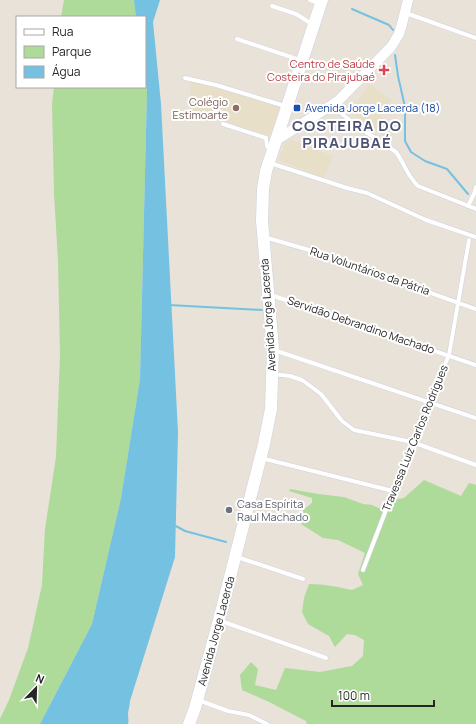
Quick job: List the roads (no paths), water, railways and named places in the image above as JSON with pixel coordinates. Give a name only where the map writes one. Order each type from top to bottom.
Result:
[{"type":"main road","name":"Avenida Jorge Lacerda","points":[[190,724],[198,700],[219,620],[271,409],[273,349],[263,236],[263,189],[272,152],[314,25],[318,1]]},
{"type":"street","points":[[272,152],[332,106],[391,47],[399,34],[408,0]]},
{"type":"lane","points":[[272,6],[296,14],[314,25]]},
{"type":"lane","points":[[405,13],[476,38]]},
{"type":"lane","points":[[237,38],[302,60]]},
{"type":"lane","points":[[185,78],[216,85],[287,107]]},
{"type":"lane","points":[[332,106],[357,126],[396,152],[411,179],[418,186],[476,209]]},
{"type":"lane","points":[[223,124],[266,138],[267,146],[272,152],[347,188],[367,193],[426,220],[476,237]]},
{"type":"lane","points":[[468,206],[476,187]]},
{"type":"lane","name":"Rua Voluntários da Pátria","points":[[263,236],[316,252],[476,309]]},
{"type":"lane","name":"Travessa Luiz Carlos Rodrigues","points":[[363,570],[428,402],[449,355],[469,240]]},
{"type":"lane","name":"Servidão Debrandino Machado","points":[[268,294],[476,365]]},
{"type":"lane","points":[[273,349],[476,418]]},
{"type":"lane","points":[[272,374],[290,376],[302,380],[321,394],[342,421],[354,430],[412,442],[476,465]]},
{"type":"lane","points":[[260,458],[393,491]]},
{"type":"lane","points":[[235,557],[303,579]]},
{"type":"lane","points":[[219,620],[326,658]]},
{"type":"lane","points":[[198,700],[228,711],[249,715],[267,724]]},
{"type":"water","points":[[134,0],[160,0],[153,22],[161,104],[178,432],[175,557],[130,701],[128,724],[40,724],[92,624],[121,498],[140,379],[147,91],[146,16],[136,16]]},
{"type":"waterway","points":[[352,9],[389,25],[393,30]]},
{"type":"waterway","points":[[395,55],[405,107],[405,141],[411,152],[425,161],[447,169],[468,194]]},
{"type":"waterway","points":[[169,305],[262,310]]},
{"type":"waterway","points":[[174,525],[185,531],[226,542]]},
{"type":"place","name":"Centro de Saúde Costeira do Pirajubaé","points":[[384,70]]},
{"type":"place","name":"Colégio Estimoarte","points":[[236,108]]},
{"type":"place","name":"Avenida Jorge Lacerda (18)","points":[[297,108]]},
{"type":"place","name":"Casa Espírita Raul Machado","points":[[229,510]]},
{"type":"district","name":"COSTEIRA DO PIRAJUBAÉ","points":[[347,134]]}]
